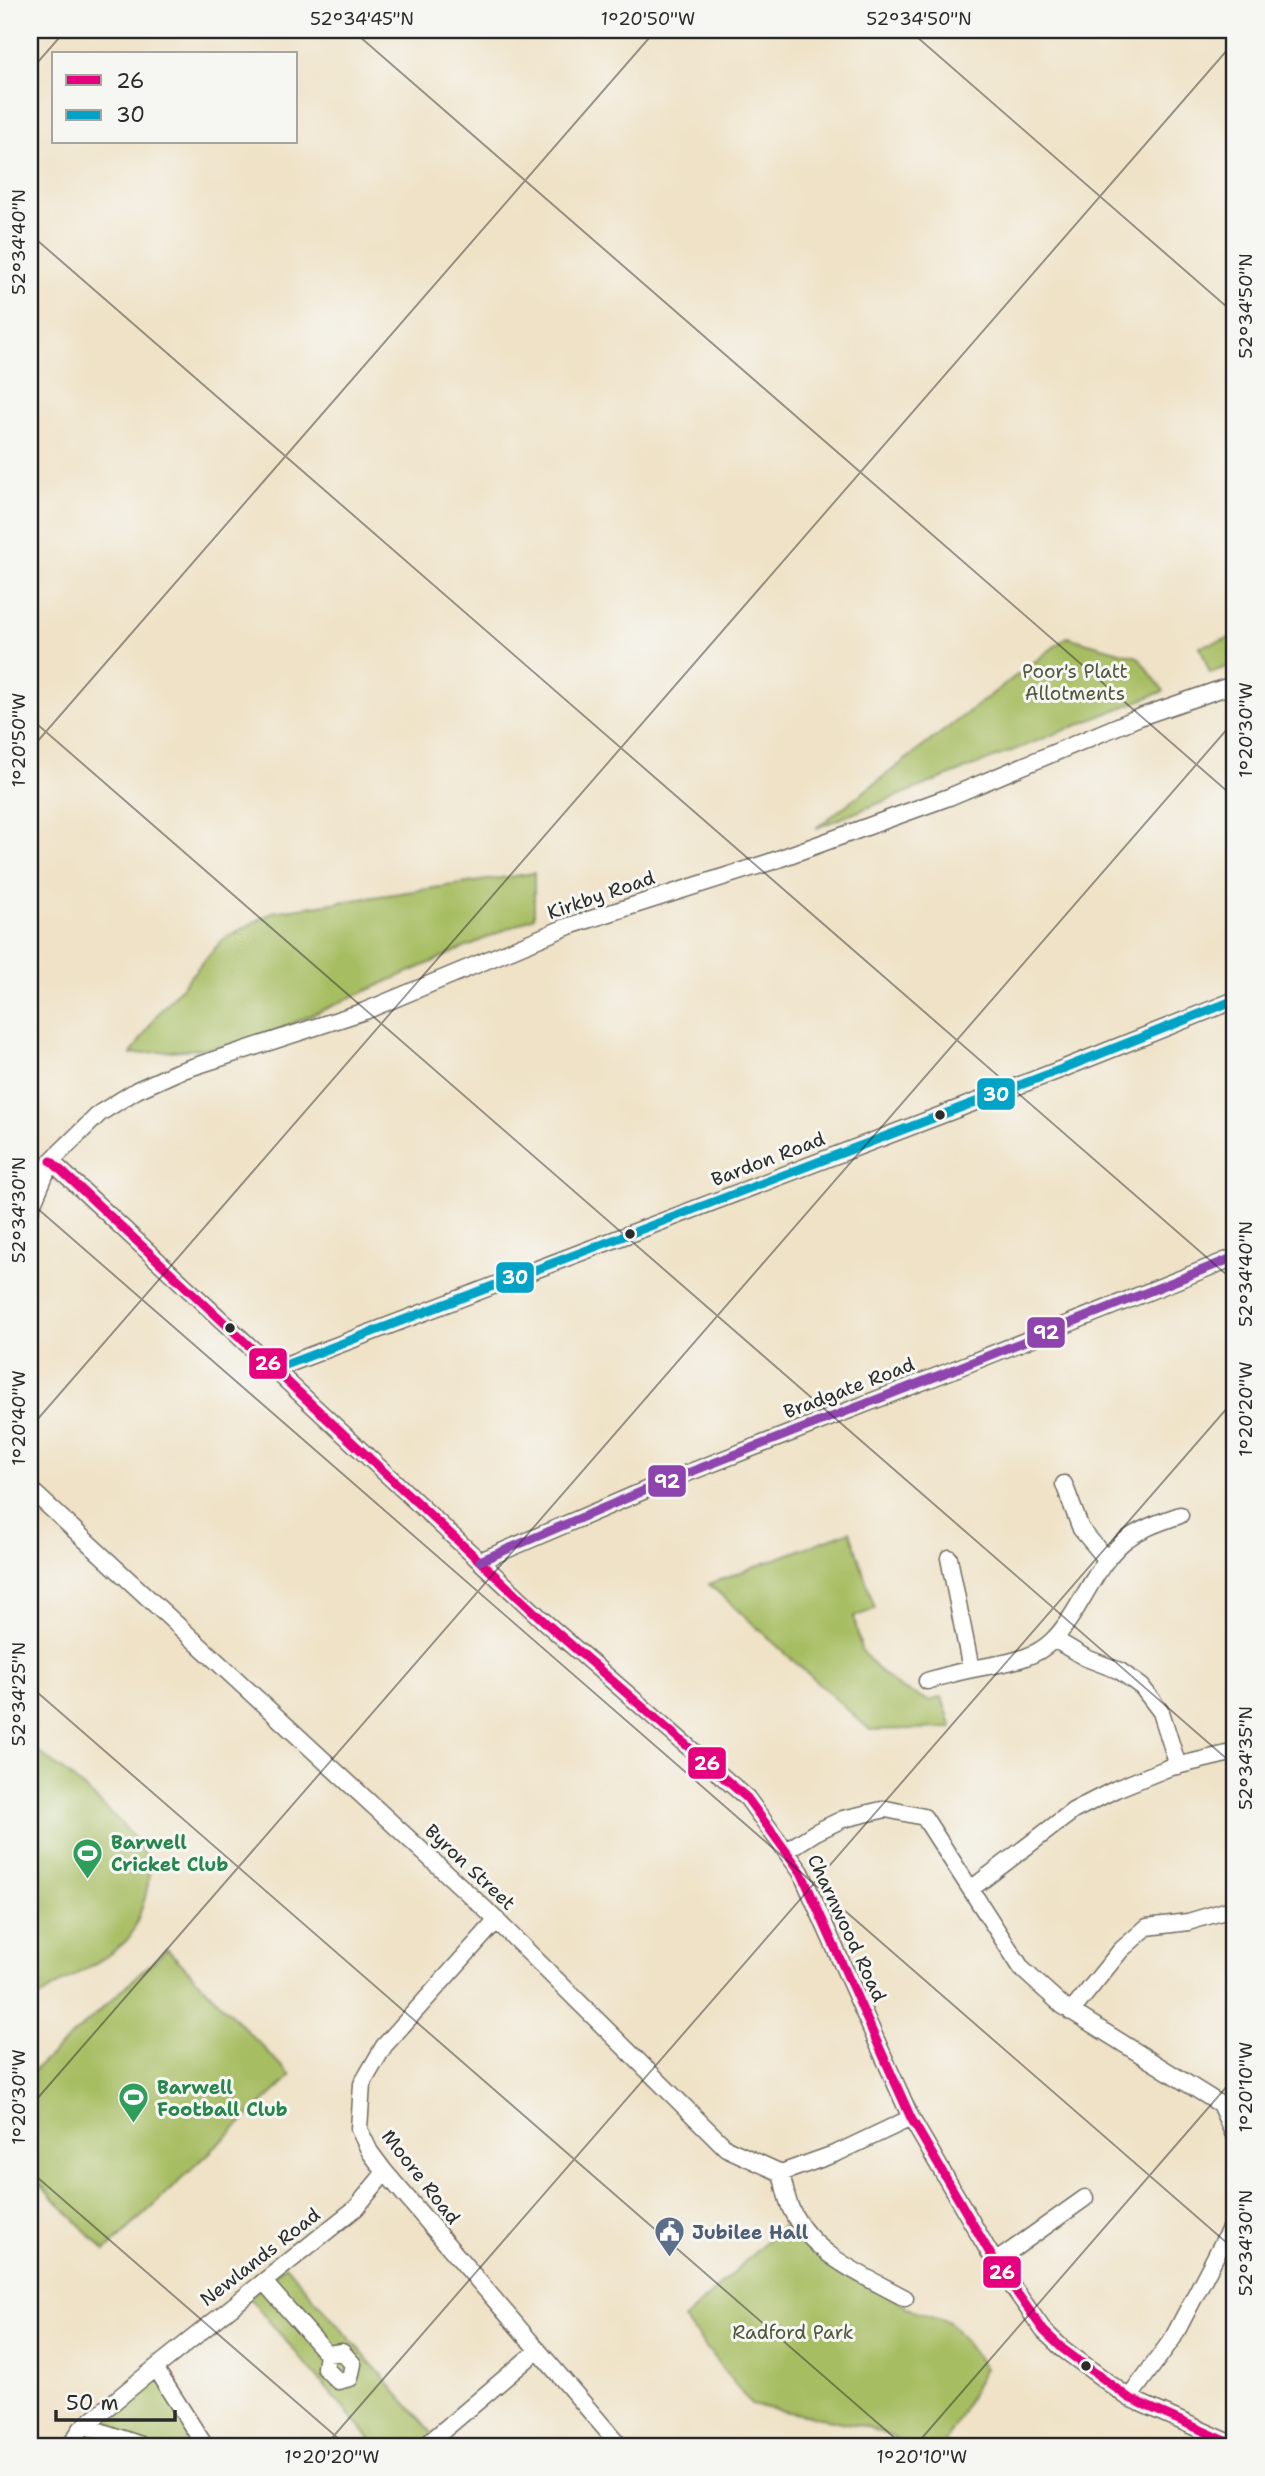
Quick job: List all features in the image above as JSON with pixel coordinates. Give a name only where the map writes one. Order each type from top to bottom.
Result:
[{"type":"street","name":"Kirkby Road","points":[[30,1210],[51,1161],[100,1113],[137,1090],[177,1072],[365,1012],[569,926],[770,862],[937,802],[1137,718],[1235,684]]},
{"type":"street","name":"Bardon Road","points":[[275,1369],[1062,1069],[1235,1000]]},
{"type":"street","name":"Charnwood Road","points":[[51,1161],[547,1624],[747,1798],[801,1872],[911,2118],[995,2262],[1044,2331],[1063,2349],[1129,2398],[1235,2445]]},
{"type":"street","name":"Bradgate Road","points":[[480,1561],[662,1482],[1235,1257]]},
{"type":"street","points":[[1064,1484],[1081,1529],[1107,1560]]},
{"type":"street","name":"Byron Street","points":[[30,1489],[497,1920],[726,2148],[781,2173]]},
{"type":"street","points":[[927,1681],[971,1669],[1005,1665],[1035,1653],[1054,1639],[1122,1542],[1153,1525],[1180,1515]]},
{"type":"street","points":[[950,1558],[971,1669]]},
{"type":"street","points":[[1054,1639],[1086,1658],[1119,1671],[1142,1687],[1161,1712],[1178,1766]]},
{"type":"street","points":[[971,1889],[1073,1811],[1116,1788],[1178,1766],[1235,1752]]},
{"type":"street","points":[[786,1851],[843,1819],[886,1809],[924,1817],[1022,1969],[1071,2012],[1220,2104],[1233,2126]]},
{"type":"street","points":[[1071,2012],[1121,1950],[1147,1927],[1188,1922],[1235,1908]]},
{"type":"street","name":"Moore Road","points":[[497,1920],[384,2046],[362,2084],[359,2129],[370,2152],[385,2172],[620,2446]]},
{"type":"street","points":[[905,2298],[830,2256],[803,2230],[790,2208],[781,2173],[837,2153],[911,2118]]},
{"type":"street","name":"Newlands Road","points":[[70,2446],[85,2426],[356,2208],[385,2172]]},
{"type":"street","points":[[995,2262],[1085,2199]]},
{"type":"street","points":[[1129,2398],[1173,2338],[1235,2219]]},
{"type":"street","points":[[264,2282],[327,2354]]},
{"type":"street","points":[[425,2446],[538,2350]]},
{"type":"street","points":[[155,2368],[205,2446]]},
{"type":"street","points":[[85,2426],[144,2446]]},
{"type":"green space","name":"Poor's Platt Allotments","points":[[1067,637],[1138,657],[1164,691],[816,828]]},
{"type":"green space","points":[[1235,637],[1235,664],[1210,673],[1200,646]]},
{"type":"green space","points":[[534,873],[534,917],[249,1045],[131,1054],[156,1016],[222,940],[273,912]]},
{"type":"green space","points":[[850,1531],[875,1609],[854,1617],[861,1649],[875,1667],[898,1687],[929,1701],[942,1697],[952,1728],[870,1730],[709,1584]]},
{"type":"green space","name":"Barwell Cricket Club","points":[[30,1746],[96,1799],[130,1833],[148,1862],[149,1874],[143,1905],[135,1927],[127,1939],[113,1952],[30,2005]]},
{"type":"green space","name":"Barwell Football Club","points":[[167,1949],[291,2076],[105,2251],[30,2174],[30,2074]]},
{"type":"green space","name":"Radford Park","points":[[788,2221],[826,2260],[906,2308],[950,2322],[985,2368],[943,2446],[913,2446],[868,2427],[751,2405],[684,2319]]},
{"type":"green space","points":[[285,2265],[433,2434],[421,2446],[376,2446],[249,2298]]},
{"type":"green space","points":[[155,2368],[205,2446],[136,2446],[81,2429]]},
{"type":"transit line","name":"30","points":[[275,1369],[1062,1069],[1235,1000]]},
{"type":"transit line","name":"26","points":[[51,1161],[547,1624],[747,1798],[801,1872],[911,2118],[995,2262],[1044,2331],[1063,2349],[1129,2398],[1235,2445]]},
{"type":"transit line","name":"92","points":[[480,1561],[662,1483],[1235,1257]]},
{"type":"place","name":"Barwell Cricket Club","points":[[88,1880]]},
{"type":"place","name":"Barwell Football Club","points":[[134,2125]]},
{"type":"place","name":"Jubilee Hall","points":[[669,2259]]}]
